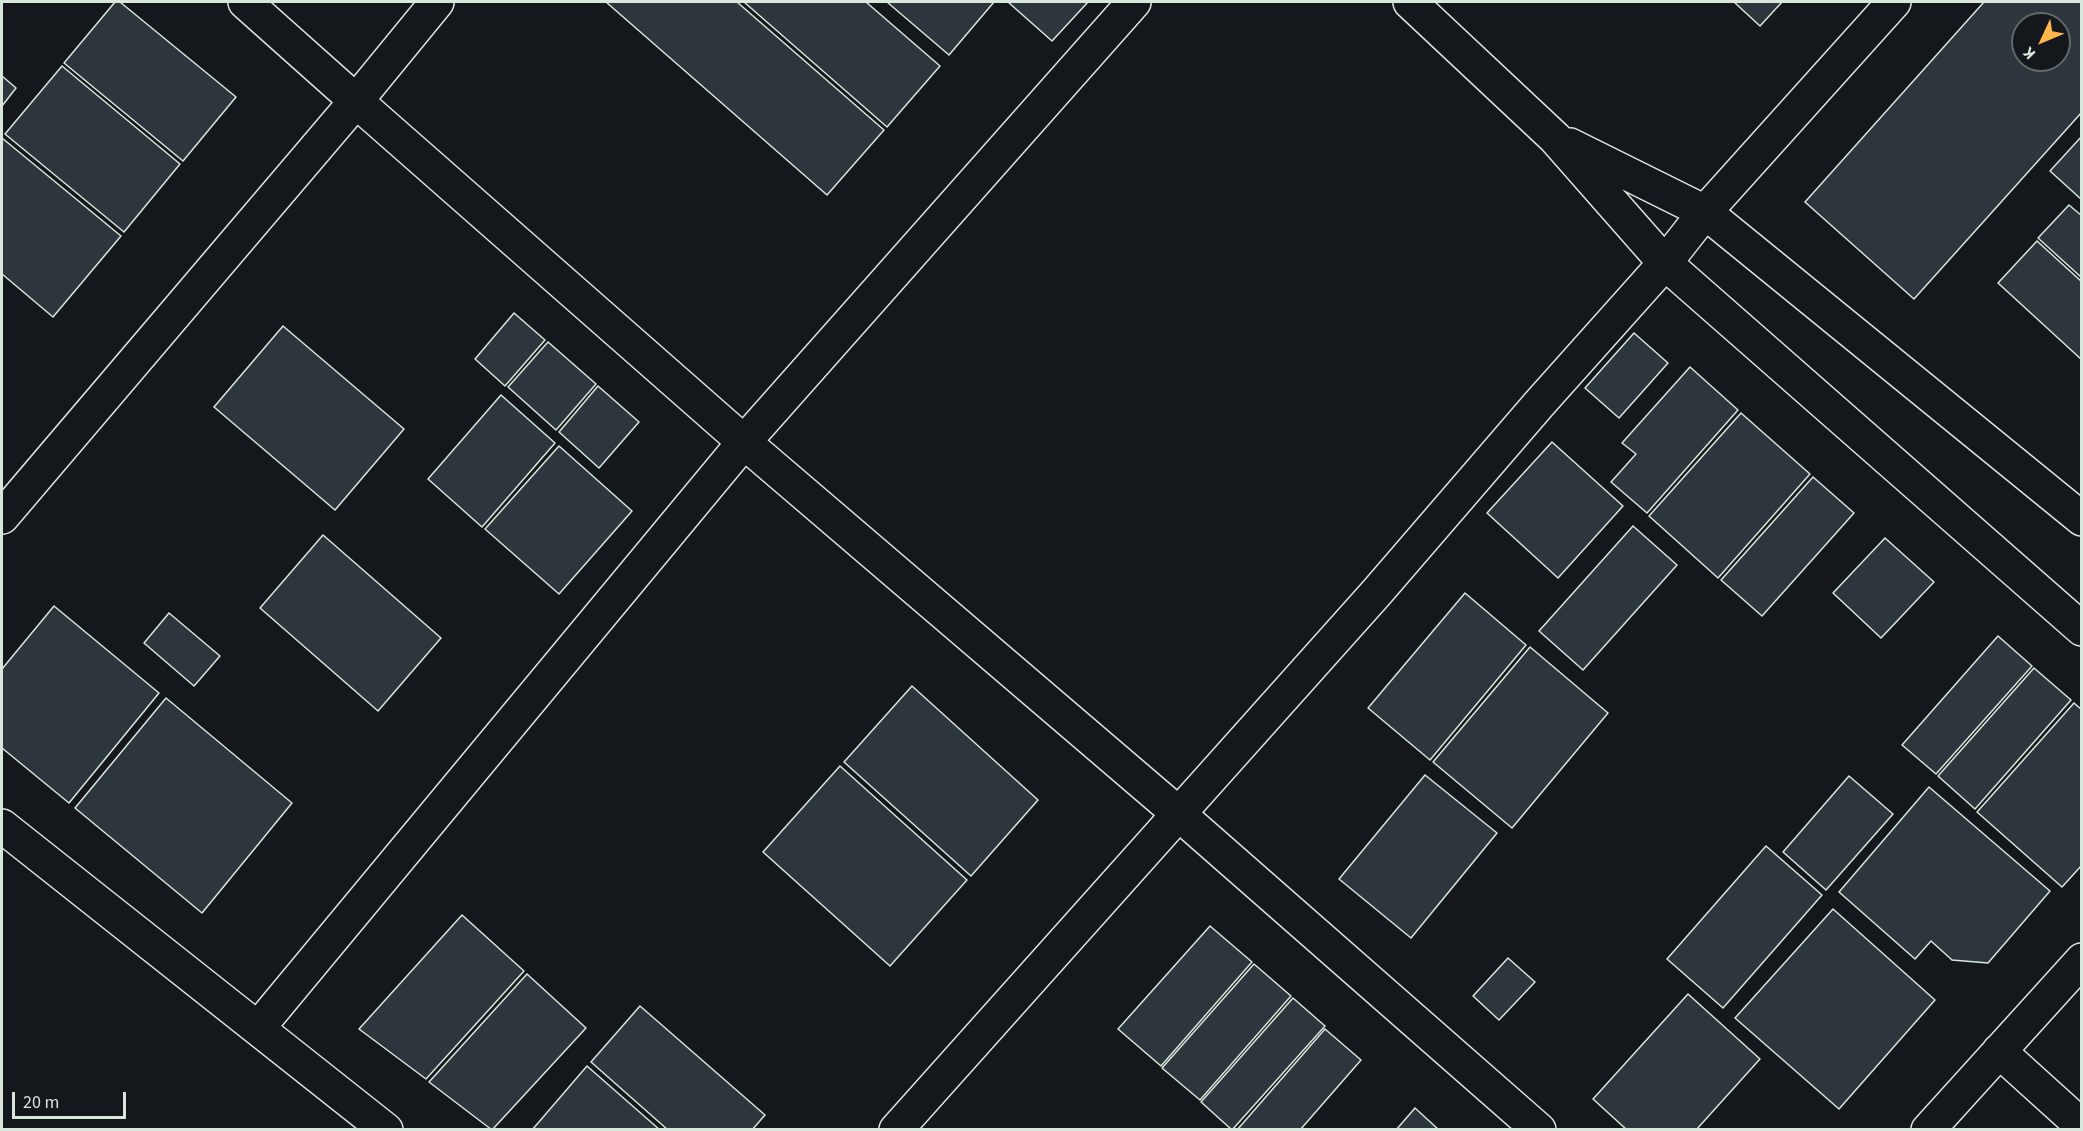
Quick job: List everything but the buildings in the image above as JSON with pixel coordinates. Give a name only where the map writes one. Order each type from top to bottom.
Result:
[{"type":"street","points":[[245,2],[744,442],[1179,814],[1539,1130]]},
{"type":"street","points":[[2,516],[356,101],[437,2]]},
{"type":"street","points":[[258,1028],[744,442],[1134,2]]},
{"type":"street","points":[[1410,2],[1555,138],[1665,263],[2082,629]]},
{"type":"street","points":[[896,1130],[1377,592],[1539,404],[1665,263],[1705,212],[1894,2]]},
{"type":"street","points":[[1555,138],[1705,212],[2081,517]]},
{"type":"street","points":[[2,826],[386,1130]]},
{"type":"street","points":[[1928,1130],[2082,960]]},
{"type":"street","points":[[1999,1051],[2082,1126]]}]
